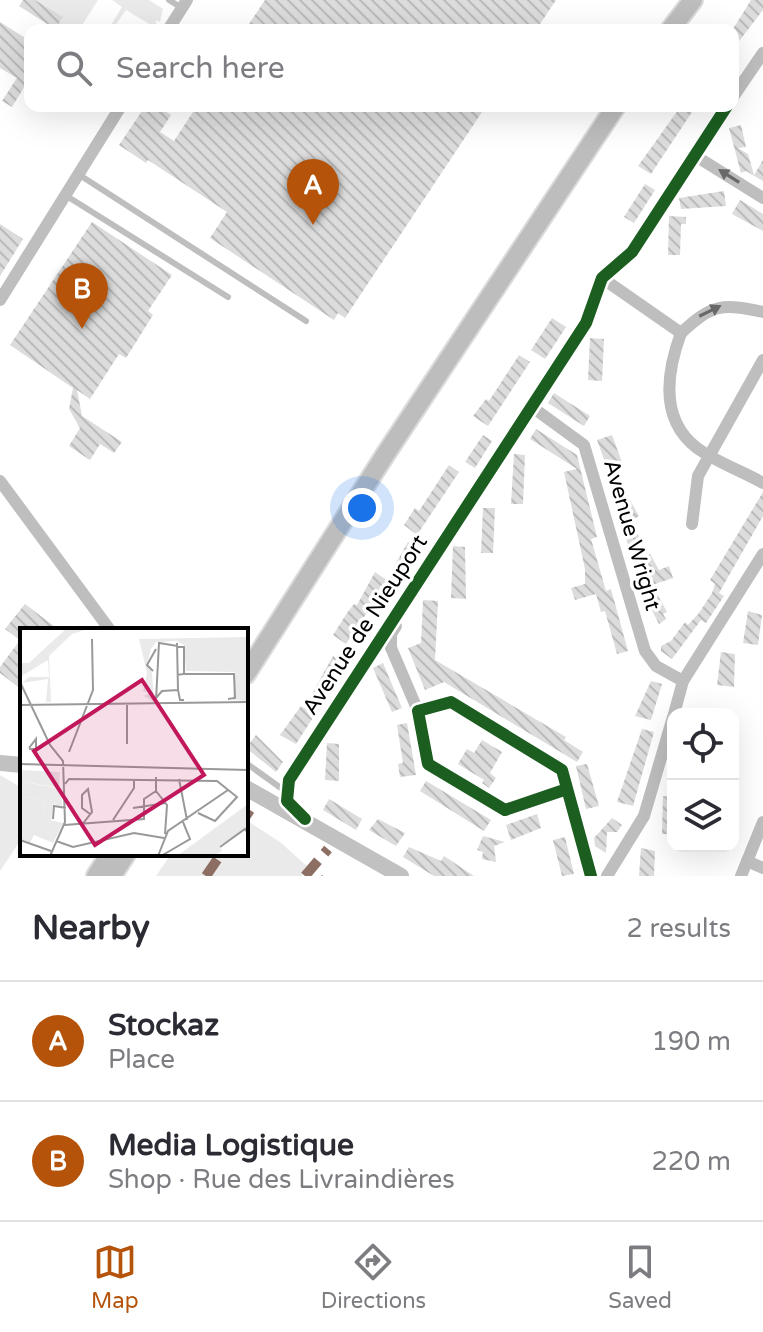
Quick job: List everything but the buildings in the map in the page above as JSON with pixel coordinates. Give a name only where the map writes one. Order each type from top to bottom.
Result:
[{"type":"main road","points":[[675,24],[693,0]]},
{"type":"main road","points":[[248,673],[345,518],[612,112]]},
{"type":"main road","points":[[248,650],[345,518]]},
{"type":"main road","points":[[0,763],[20,765]]},
{"type":"main road","points":[[248,780],[305,819]]},
{"type":"main road","points":[[248,789],[401,876]]},
{"type":"main road","points":[[107,875],[125,856]]},
{"type":"street","points":[[172,24],[184,4]]},
{"type":"street","points":[[739,88],[763,53]]},
{"type":"street","points":[[0,300],[117,112]]},
{"type":"street","points":[[681,333],[602,278],[632,252],[723,112]]},
{"type":"street","points":[[694,155],[763,198]]},
{"type":"street","name":"Avenue de Nieuport","points":[[391,648],[391,634],[592,314],[602,278]]},
{"type":"street","points":[[763,312],[726,304],[702,314],[681,333],[667,380],[670,407],[696,447],[763,483]]},
{"type":"street","points":[[692,524],[698,476],[763,360]]},
{"type":"street","name":"Avenue Wright","points":[[532,407],[584,445],[645,651],[656,666],[683,681]]},
{"type":"street","name":"Avenue de Nieuport","points":[[285,791],[493,461],[503,453]]},
{"type":"street","points":[[0,481],[109,628]]},
{"type":"street","points":[[675,708],[683,681],[763,554]]},
{"type":"street","points":[[384,632],[418,711],[428,764],[505,810],[567,789]]},
{"type":"street","points":[[418,711],[451,702],[562,770],[591,876]]},
{"type":"street","points":[[607,876],[644,816],[667,736]]},
{"type":"street","points":[[285,791],[287,801],[305,819]]},
{"type":"street","points":[[741,876],[763,822]]},
{"type":"street","points":[[747,861],[763,868]]},
{"type":"lane","points":[[169,0],[184,4]]},
{"type":"lane","points":[[78,174],[306,321]]},
{"type":"lane","points":[[65,195],[228,297]]},
{"type":"lane","points":[[248,764],[285,791]]},
{"type":"path","points":[[321,876],[327,876]]},
{"type":"shaded area","points":[[35,0],[98,0],[83,24],[58,24],[62,17]]},
{"type":"shaded area","points":[[112,0],[149,0],[163,9],[160,22],[156,20],[156,24],[149,24],[126,10],[116,24],[112,24],[122,7]]},
{"type":"shaded area","points":[[0,775],[20,787],[20,841],[0,871]]},
{"type":"shaded area","points":[[248,821],[280,842],[309,868],[302,876],[156,876],[170,856],[248,856]]},
{"type":"marked path","points":[[305,876],[328,849]]},
{"type":"marked path","points":[[206,876],[220,856]]},
{"type":"cycle path","points":[[305,819],[287,801],[289,780],[586,323],[602,278],[632,252],[723,112]]},
{"type":"cycle path","points":[[567,789],[505,810],[428,764],[418,711],[451,702],[562,770],[591,876]]},
{"type":"place","name":"Stockaz","points":[[313,225]]},
{"type":"place","name":"Media Logistique","points":[[82,329]]}]
